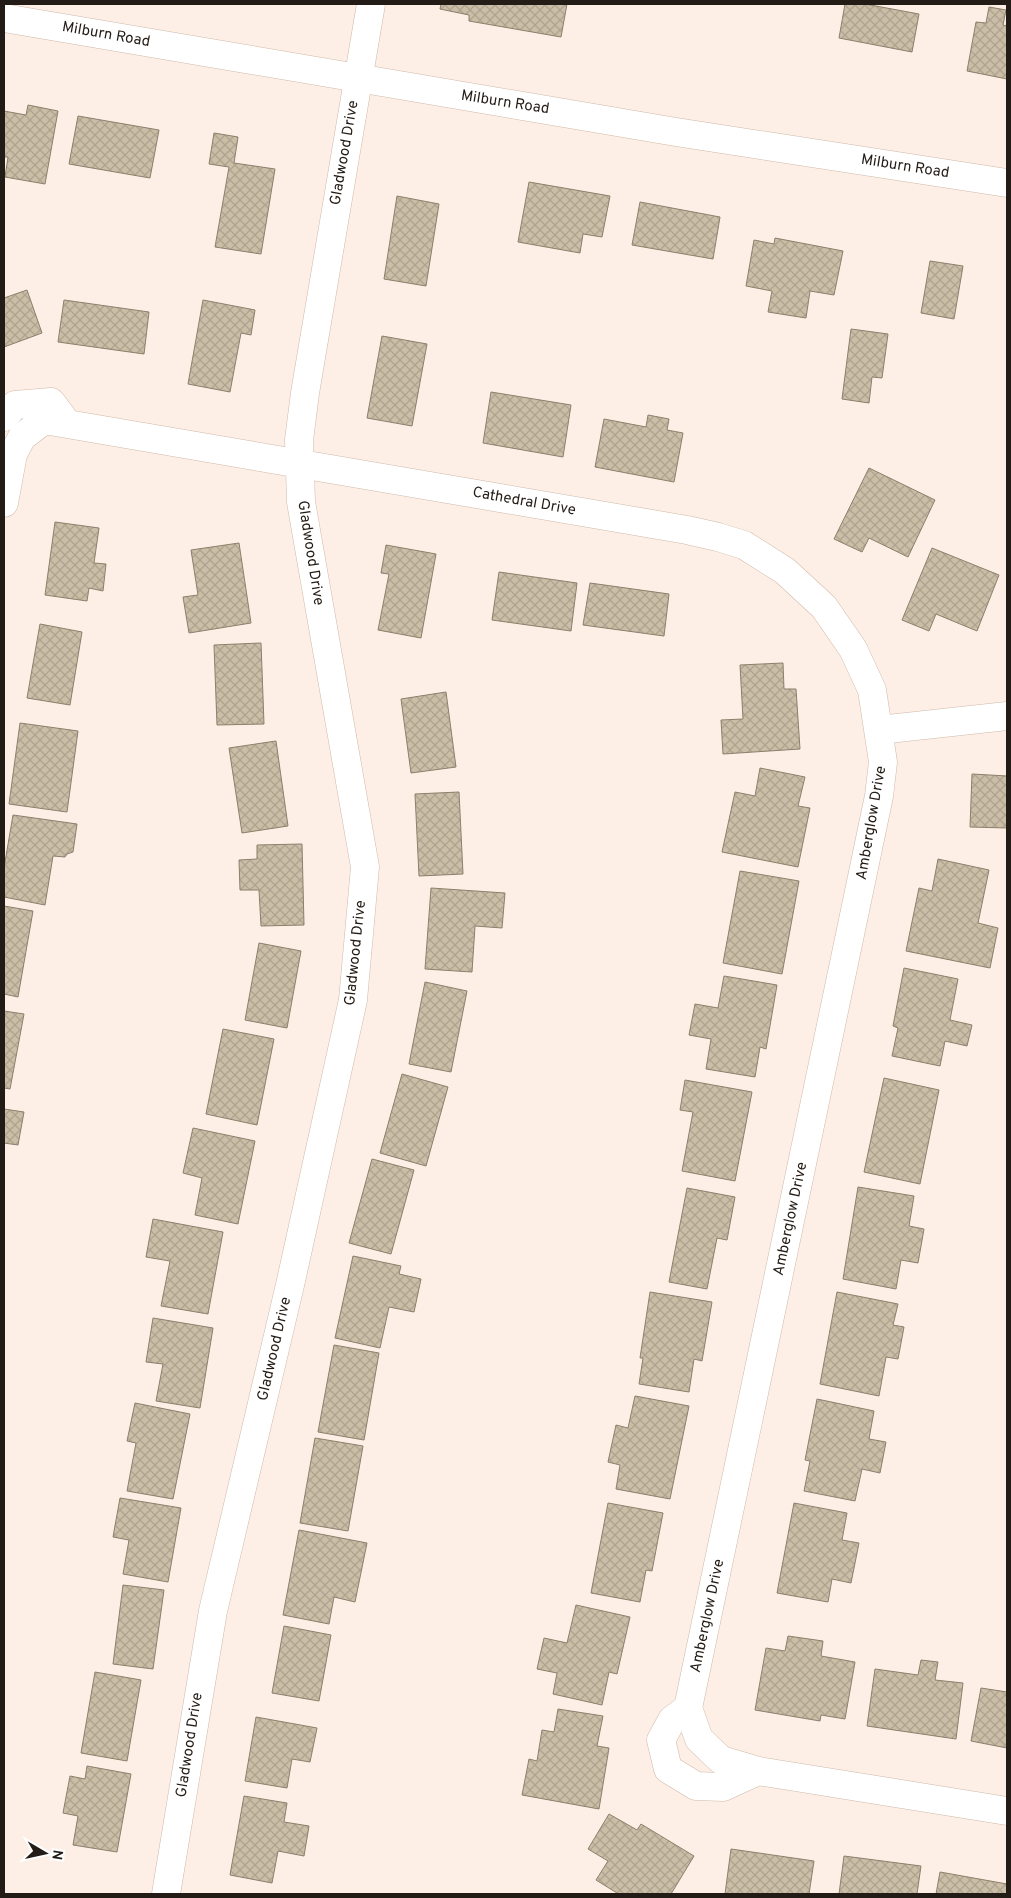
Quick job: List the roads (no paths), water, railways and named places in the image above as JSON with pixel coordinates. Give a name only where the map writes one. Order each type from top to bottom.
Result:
[{"type":"street","name":"Gladwood Drive","points":[[166,1894],[213,1611],[290,1285],[353,1000],[365,867],[301,502],[299,464],[305,393],[371,4]]},
{"type":"street","name":"Milburn Road","points":[[4,18],[676,132],[1007,183]]},
{"type":"street","points":[[4,417],[15,405],[50,402],[69,424]]},
{"type":"street","name":"Cathedral Drive","points":[[4,503],[7,465],[22,437],[44,420],[687,530],[718,537],[744,545],[785,571],[824,607],[853,650],[872,690],[879,730]]},
{"type":"street","points":[[879,730],[1007,716]]},
{"type":"street","name":"Amberglow Drive","points":[[879,730],[883,762],[880,796],[688,1708],[698,1739],[721,1760],[758,1771],[1007,1811]]},
{"type":"street","points":[[688,1708],[672,1720],[661,1740],[668,1769],[696,1786],[723,1786],[758,1771]]}]
